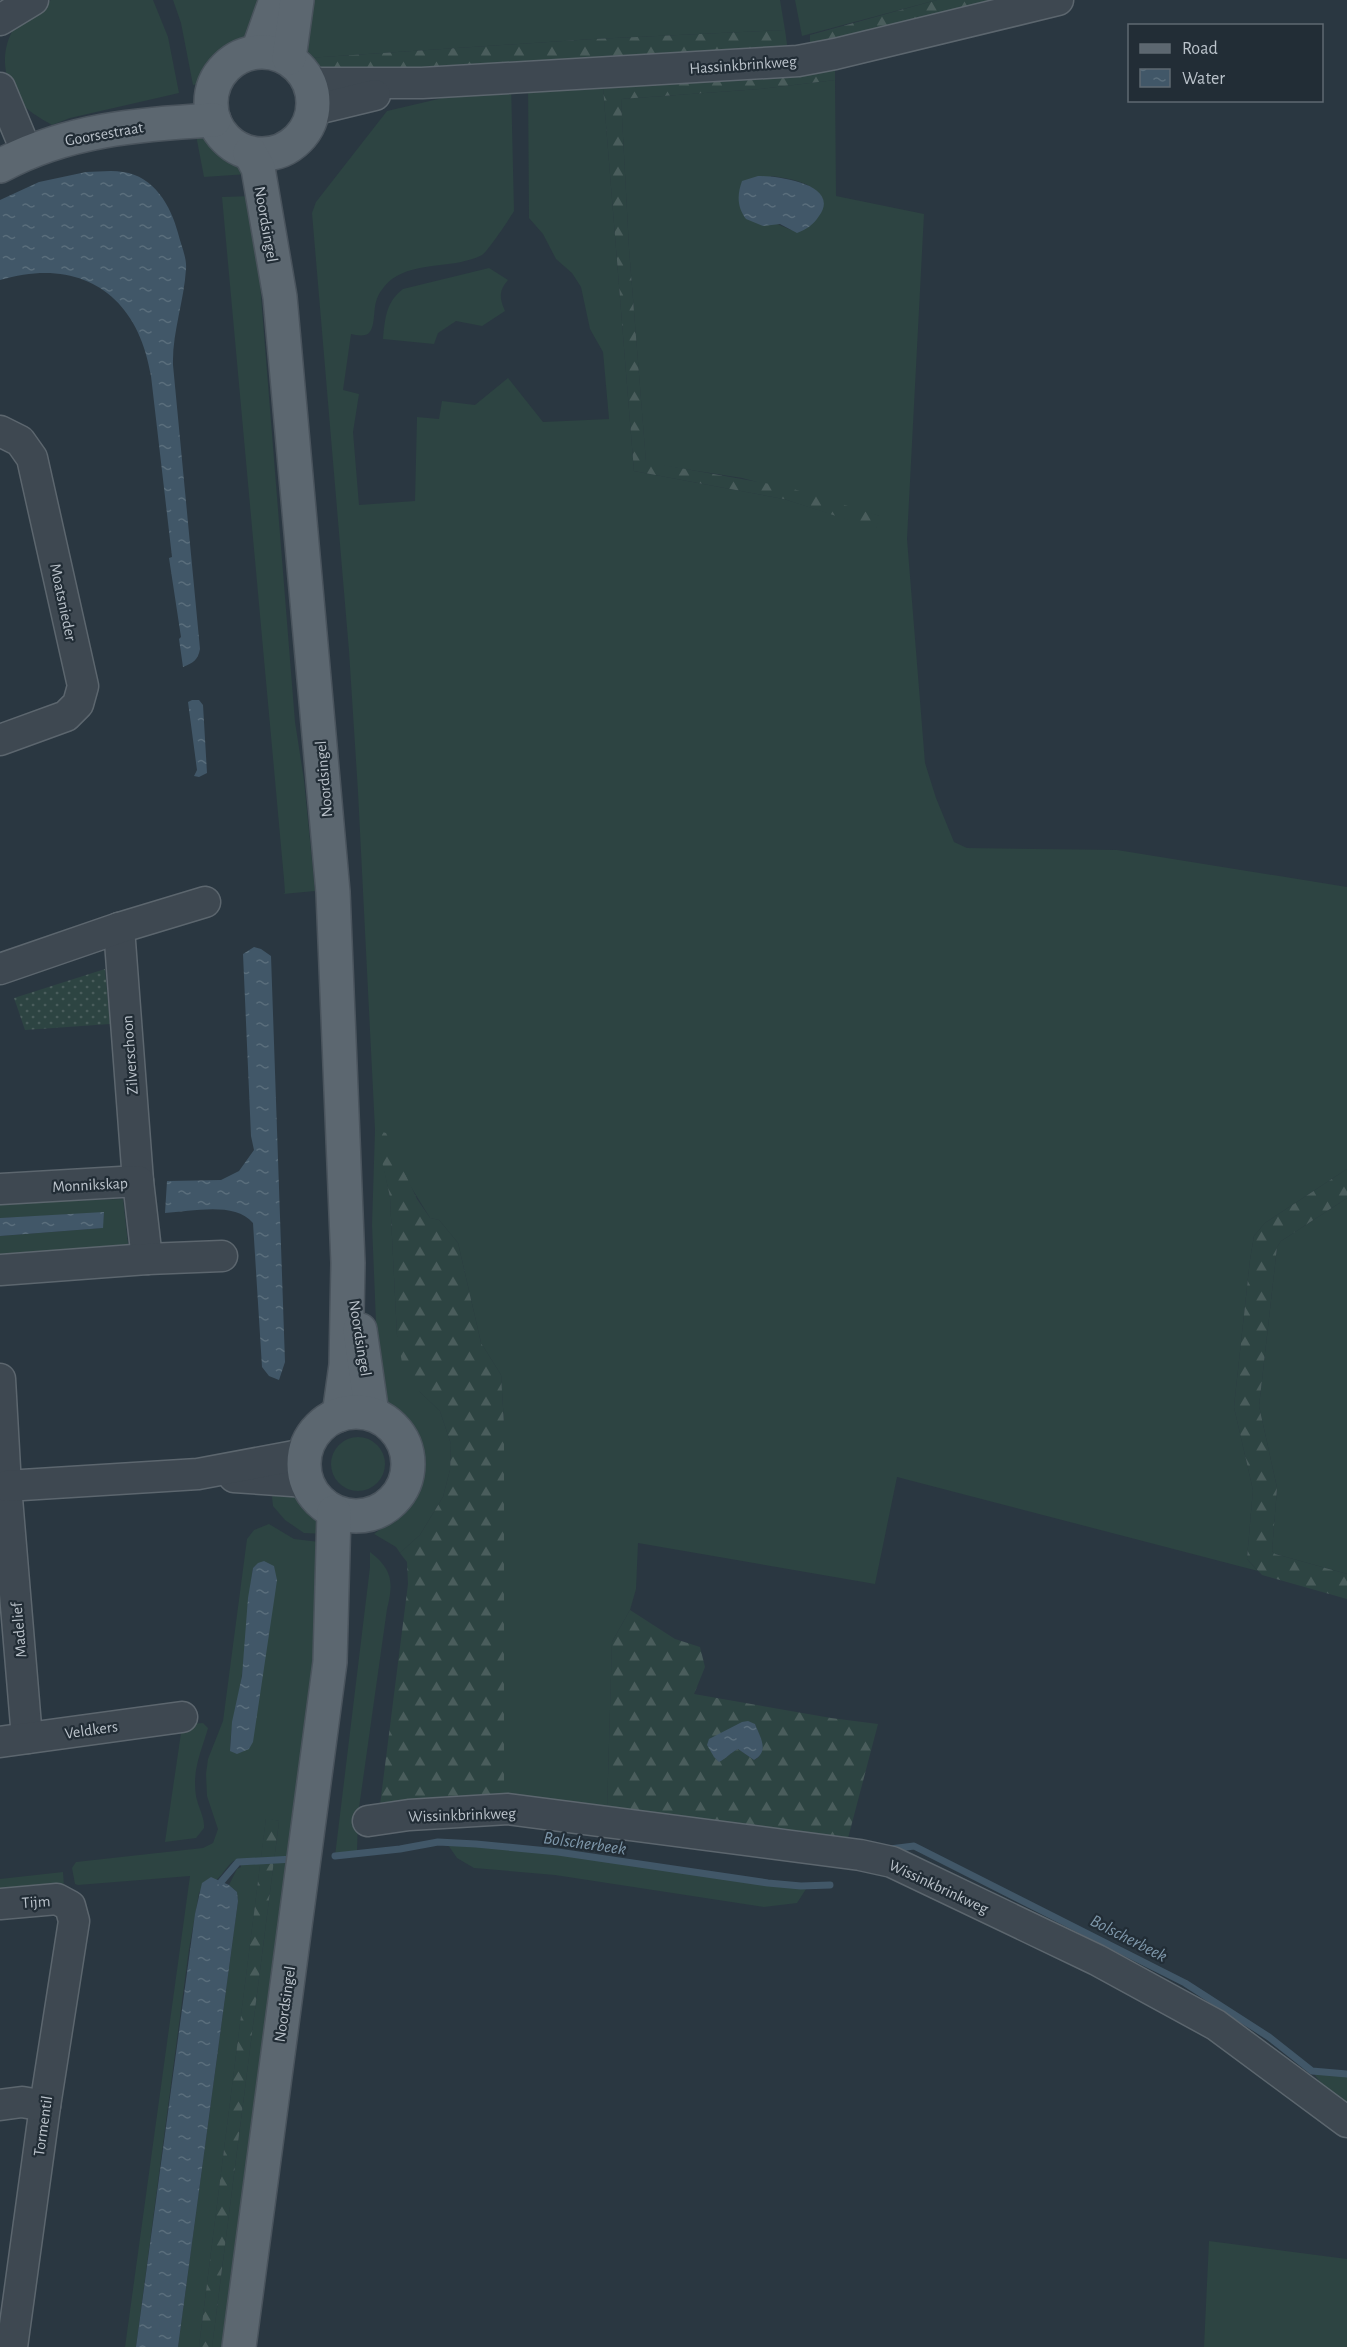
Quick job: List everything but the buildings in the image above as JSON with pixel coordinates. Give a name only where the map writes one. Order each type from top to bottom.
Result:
[{"type":"main road","points":[[274,55],[276,0]]},
{"type":"main road","points":[[274,55],[297,0]]},
{"type":"main road","points":[[243,55],[274,55],[299,67],[312,97],[307,128],[300,138],[266,152],[231,144],[222,135],[213,107],[217,78],[228,64],[243,55]]},
{"type":"main road","name":"Goorsestraat","points":[[12,149],[213,107]]},
{"type":"main road","name":"Noordsingel","points":[[266,152],[258,168],[280,297],[333,892],[348,1263],[345,1365],[339,1415]]},
{"type":"main road","name":"Noordsingel","points":[[348,1263],[372,1414]]},
{"type":"main road","points":[[361,1412],[372,1414],[387,1422],[401,1437],[408,1457],[407,1477],[399,1495],[386,1508],[366,1516],[351,1516],[334,1512],[314,1495],[306,1468],[311,1438],[324,1423],[339,1415],[361,1412]]},
{"type":"main road","name":"Noordsingel","points":[[330,1662],[334,1512]]},
{"type":"main road","name":"Noordsingel","points":[[239,2347],[330,1662],[366,1516]]},
{"type":"street","points":[[0,20],[33,0]]},
{"type":"street","name":"Hassinkbrinkweg","points":[[312,97],[422,83],[798,61],[1058,0]]},
{"type":"street","points":[[0,88],[12,149]]},
{"type":"street","name":"Moatsnieder","points":[[0,431],[20,441],[32,458],[83,686],[78,704],[66,716],[0,740]]},
{"type":"street","points":[[0,969],[119,928],[205,902]]},
{"type":"street","name":"Zilverschoon","points":[[119,928],[138,1181]]},
{"type":"street","name":"Monnikskap","points":[[0,1190],[138,1181],[147,1259]]},
{"type":"street","points":[[0,1270],[147,1259],[222,1257]]},
{"type":"street","name":"Madelief","points":[[0,1379],[6,1486],[14,1740]]},
{"type":"street","points":[[6,1486],[306,1468]]},
{"type":"street","name":"Veldkers","points":[[14,1740],[182,1717]]},
{"type":"street","name":"Wissinkbrinkweg","points":[[368,1821],[409,1815],[508,1809],[860,1855],[891,1862],[1097,1960],[1216,2025],[1347,2122]]},
{"type":"street","name":"Tijm","points":[[0,1904],[57,1899],[70,1906]]},
{"type":"street","name":"Tormentil","points":[[12,2347],[8,2312],[45,2106],[74,1921],[70,1906]]},
{"type":"street","points":[[0,2105],[22,2102],[45,2106]]},
{"type":"green space","points":[[51,0],[153,0],[168,37],[179,93],[70,118],[52,125],[34,114],[18,99],[13,90],[6,72],[5,53],[7,43],[19,21]]},
{"type":"green space","points":[[173,0],[264,0],[254,35],[228,54],[211,81],[193,85],[181,23]]},
{"type":"green space","points":[[306,0],[780,0],[785,30],[594,39],[308,58],[304,51]]},
{"type":"green space","points":[[795,0],[937,0],[802,36]]},
{"type":"green space","points":[[937,0],[1025,0],[816,48],[810,43],[810,35]]},
{"type":"green space","points":[[785,30],[787,45],[782,48],[358,77],[314,70],[308,58],[594,39]]},
{"type":"green space","points":[[835,67],[835,80],[759,89],[621,99],[629,249],[646,462],[787,487],[880,516],[876,529],[784,499],[634,471],[603,87]]},
{"type":"green space","points":[[835,80],[836,196],[924,214],[907,539],[925,763],[954,842],[967,848],[1117,850],[1347,887],[1347,1169],[1265,1223],[1254,1236],[1234,1407],[1253,1490],[1247,1559],[1258,1571],[897,1477],[875,1584],[638,1543],[636,1589],[630,1610],[612,1642],[607,1812],[504,1801],[504,1424],[501,1375],[481,1343],[458,1243],[439,1220],[430,1218],[376,1130],[390,1197],[397,1335],[420,1392],[440,1411],[451,1444],[450,1470],[443,1497],[420,1535],[400,1553],[396,1547],[374,1534],[387,1524],[405,1503],[420,1468],[416,1448],[383,1396],[377,1347],[372,1225],[375,1130],[358,792],[349,651],[312,213],[316,202],[387,111],[511,82],[514,211],[512,215],[482,255],[460,262],[424,267],[402,273],[392,279],[382,289],[377,299],[369,333],[351,334],[343,390],[359,394],[353,432],[359,505],[415,501],[417,417],[439,419],[442,401],[475,405],[508,378],[543,422],[609,419],[603,352],[590,329],[581,287],[572,273],[556,259],[543,234],[529,218],[528,82],[603,87],[634,471],[784,499],[876,528],[879,516],[742,478],[646,463],[629,249],[621,99],[759,89]],"holes":[[[771,176],[807,185],[823,199],[791,230],[775,223]]]},
{"type":"green space","points":[[195,130],[224,147],[248,174],[204,177]]},
{"type":"green space","points":[[253,196],[295,722],[304,780],[315,891],[283,894],[285,893],[284,879],[222,197]]},
{"type":"green space","points":[[489,268],[508,280],[501,294],[505,311],[482,326],[456,321],[438,333],[434,344],[383,339],[390,305],[403,289]]},
{"type":"green space","points":[[105,969],[110,1024],[25,1030],[14,998]]},
{"type":"green space","points":[[375,1130],[386,1133],[417,1199],[430,1218],[439,1220],[458,1243],[481,1343],[501,1375],[504,1424],[504,1801],[379,1813],[408,1584],[407,1562],[400,1553],[420,1535],[443,1497],[450,1470],[451,1444],[440,1411],[420,1392],[403,1368],[397,1335],[390,1197]]},
{"type":"green space","points":[[1347,1169],[1347,1198],[1281,1241],[1277,1247],[1259,1406],[1277,1488],[1272,1551],[1275,1554],[1347,1574],[1347,1599],[1262,1575],[1247,1559],[1253,1490],[1234,1407],[1254,1236],[1265,1223]]},
{"type":"green space","points":[[1347,1198],[1347,1574],[1275,1554],[1272,1551],[1277,1488],[1259,1406],[1277,1247],[1281,1241]]},
{"type":"green space","points":[[123,1199],[129,1253],[0,1263],[0,1236],[102,1228],[104,1213],[0,1218],[0,1203]]},
{"type":"green space","points":[[353,1437],[363,1437],[373,1441],[381,1449],[385,1464],[381,1479],[373,1487],[363,1491],[353,1491],[343,1487],[335,1479],[331,1469],[331,1459],[335,1449],[343,1441]]},
{"type":"green space","points":[[271,1487],[305,1504],[317,1517],[325,1534],[304,1533],[285,1520],[273,1506]]},
{"type":"green space","points":[[269,1524],[294,1539],[328,1543],[328,1555],[230,2347],[212,2347],[279,1821],[266,1819],[199,2347],[178,2347],[238,1901],[237,1892],[229,1885],[237,1869],[241,1867],[240,1862],[235,1860],[216,1880],[211,1877],[199,1893],[189,1949],[136,2347],[125,2347],[190,1876],[78,1885],[75,1884],[72,1868],[76,1862],[203,1848],[213,1843],[218,1829],[207,1796],[206,1774],[208,1759],[223,1721],[247,1539],[254,1530]],"holes":[[[264,1561],[230,1751],[231,1731],[244,1661],[253,1568]]]},
{"type":"green space","points":[[370,1552],[387,1570],[390,1591],[358,1815],[357,1854],[335,1856],[370,1567]]},
{"type":"green space","points":[[630,1610],[675,1639],[700,1647],[705,1667],[694,1694],[878,1724],[847,1842],[607,1812],[612,1642]],"holes":[[[755,1724],[760,1737],[759,1757],[754,1760],[738,1749],[722,1760],[716,1759]]]},
{"type":"green space","points":[[203,1723],[208,1728],[198,1761],[195,1786],[204,1828],[196,1838],[165,1842],[181,1733],[187,1732],[187,1724]]},
{"type":"green space","points":[[266,1818],[279,1821],[212,2347],[199,2347]]},
{"type":"green space","points":[[446,1842],[558,1852],[767,1883],[808,1886],[797,1903],[764,1907],[555,1875],[474,1868],[457,1858]]},
{"type":"green space","points":[[63,1872],[64,1886],[0,1896],[0,1879]]},
{"type":"green space","points":[[1312,2071],[1347,2074],[1347,2110],[1334,2101]]},
{"type":"green space","points":[[1209,2241],[1347,2259],[1347,2347],[1204,2347]]},
{"type":"water","points":[[86,172],[123,172],[144,179],[152,186],[160,194],[171,213],[186,260],[185,281],[174,341],[173,365],[200,649],[195,661],[183,667],[179,639],[181,637],[169,558],[172,557],[151,376],[144,347],[133,323],[119,303],[101,288],[80,278],[56,273],[29,274],[0,280],[0,200],[39,182]]},
{"type":"water","points":[[758,176],[792,180],[815,189],[822,196],[824,205],[819,216],[810,226],[797,233],[780,224],[763,226],[746,219],[739,205],[740,186],[742,181]]},
{"type":"water","points":[[199,700],[203,705],[207,773],[199,777],[194,776],[197,770],[188,702]]},
{"type":"water","points":[[254,947],[271,956],[285,1362],[279,1380],[269,1376],[262,1367],[253,1223],[245,1216],[224,1210],[165,1213],[167,1181],[221,1180],[239,1171],[254,1150],[251,1136],[243,954]]},
{"type":"water","points":[[104,1212],[103,1228],[0,1236],[0,1218]]},
{"type":"water","points":[[264,1561],[274,1566],[277,1580],[253,1742],[249,1749],[237,1754],[230,1751],[232,1722],[242,1676],[248,1598],[253,1568]]},
{"type":"water","points":[[748,1721],[755,1724],[761,1739],[762,1752],[754,1760],[738,1749],[719,1762],[707,1745],[709,1739]]},
{"type":"water","points":[[211,1877],[229,1885],[237,1892],[238,1901],[178,2347],[136,2347],[195,1914],[202,1883]]},
{"type":"waterway","name":"Bolscherbeek","points":[[335,1856],[400,1849],[438,1842],[476,1844],[558,1852],[768,1883],[801,1886],[830,1885]]},
{"type":"waterway","name":"Bolscherbeek","points":[[890,1849],[914,1846],[1185,1983],[1269,2037],[1312,2071],[1347,2074]]},
{"type":"waterway","name":"Bolscherbeek","points":[[221,1882],[238,1862],[294,1859]]}]
